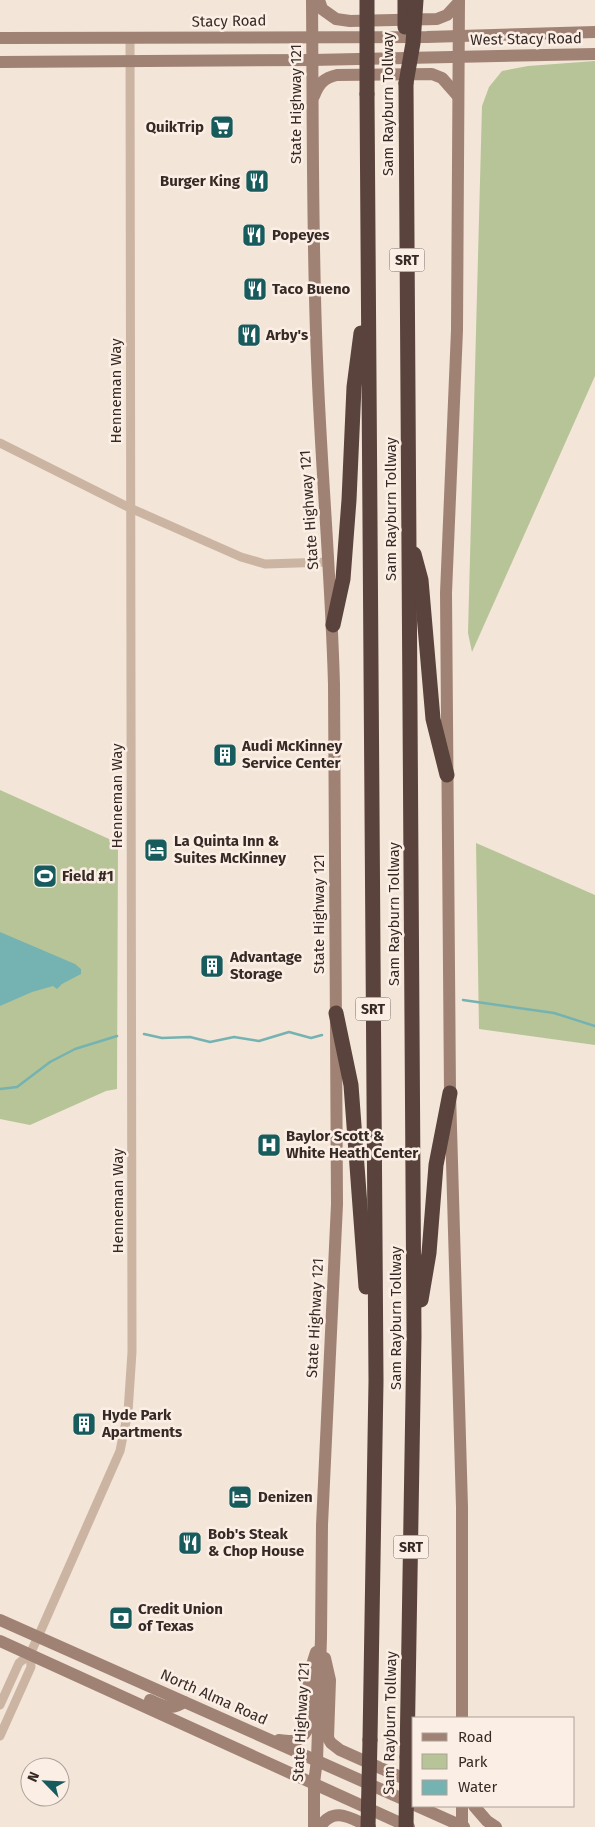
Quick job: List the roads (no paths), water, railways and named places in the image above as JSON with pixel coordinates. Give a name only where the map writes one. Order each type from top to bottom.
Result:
[{"type":"highway","name":"Sam Rayburn Tollway","points":[[366,0],[376,1381],[369,1827]]},
{"type":"highway","name":"Sam Rayburn Tollway","points":[[405,0],[414,1336],[407,1757],[408,1827]]},
{"type":"highway","points":[[406,88],[413,43],[416,0]]},
{"type":"highway","points":[[332,625],[343,579],[354,387],[368,277]]},
{"type":"highway","points":[[408,533],[421,580],[434,719],[447,775]]},
{"type":"highway","points":[[336,1013],[351,1085],[367,1304],[376,1381]]},
{"type":"highway","points":[[414,1336],[429,1253],[436,1165],[450,1093]]},
{"type":"main road","name":"State Highway 121","points":[[312,0],[316,353],[332,625],[336,1013],[336,1204],[322,1525],[321,1638],[314,1783],[314,1827]]},
{"type":"main road","points":[[319,0],[322,9],[336,18],[350,21],[437,19],[447,15],[459,1]]},
{"type":"main road","points":[[459,1],[457,330],[446,593],[450,1093],[462,1507],[462,1717]]},
{"type":"main road","name":"West Stacy Road","points":[[459,36],[595,32]]},
{"type":"main road","name":"Stacy Road","points":[[0,38],[459,36]]},
{"type":"main road","name":"West Stacy Road","points":[[458,57],[595,54]]},
{"type":"main road","points":[[0,62],[458,57]]},
{"type":"main road","points":[[312,99],[318,84],[327,77],[337,74],[432,74],[442,78],[457,95]]},
{"type":"main road","name":"North Alma Road","points":[[0,1620],[412,1803]]},
{"type":"main road","points":[[266,1738],[292,1742],[304,1737],[307,1730],[309,1674],[321,1638]]},
{"type":"main road","points":[[321,1638],[330,1680],[328,1738],[331,1743],[340,1750],[412,1782]]},
{"type":"main road","points":[[0,1641],[408,1827]]},
{"type":"main road","points":[[110,1691],[134,1694],[174,1708],[184,1702]]},
{"type":"main road","points":[[178,1722],[183,1718],[193,1715],[218,1723],[224,1724],[229,1721]]},
{"type":"main road","points":[[419,1807],[462,1827],[462,1807]]},
{"type":"main road","points":[[475,1807],[487,1821],[496,1827]]},
{"type":"main road","points":[[320,1827],[328,1817],[340,1815],[369,1827]]},
{"type":"street","name":"Henneman Way","points":[[0,1705],[19,1662],[30,1654],[120,1451],[128,1412],[132,1352],[130,38]]},
{"type":"street","points":[[0,443],[130,508],[241,557],[266,564],[329,562]]},
{"type":"street","name":"Henneman Way","points":[[0,1736],[31,1667],[30,1654]]},
{"type":"water","points":[[0,932],[75,964],[81,969],[81,974],[62,984],[57,989],[53,986],[32,992],[0,1006]]},
{"type":"waterway","points":[[463,1000],[554,1013],[595,1026]]},
{"type":"waterway","points":[[144,1034],[162,1038],[190,1037],[210,1042],[234,1037],[259,1041],[289,1032],[311,1038],[322,1035]]},
{"type":"waterway","points":[[0,1089],[17,1087],[50,1062],[75,1049],[117,1036]]},
{"type":"place","name":"QuikTrip","points":[[222,127]]},
{"type":"place","name":"Burger King","points":[[257,181]]},
{"type":"place","name":"Popeyes","points":[[254,235]]},
{"type":"place","name":"Taco Bueno","points":[[255,289]]},
{"type":"place","name":"Arby's","points":[[249,335]]},
{"type":"place","name":"Audi McKinney Service Center","points":[[225,755]]},
{"type":"place","name":"La Quinta Inn & Suites McKinney","points":[[156,850]]},
{"type":"place","name":"Field #1","points":[[45,876]]},
{"type":"place","name":"Advantage Storage","points":[[212,966]]},
{"type":"place","name":"Baylor Scott & White Heath Center","points":[[269,1145]]},
{"type":"place","name":"Hyde Park Apartments","points":[[84,1424]]},
{"type":"place","name":"Denizen","points":[[240,1497]]},
{"type":"place","name":"Bob's Steak & Chop House","points":[[190,1543]]},
{"type":"place","name":"Credit Union of Texas","points":[[121,1618]]}]
